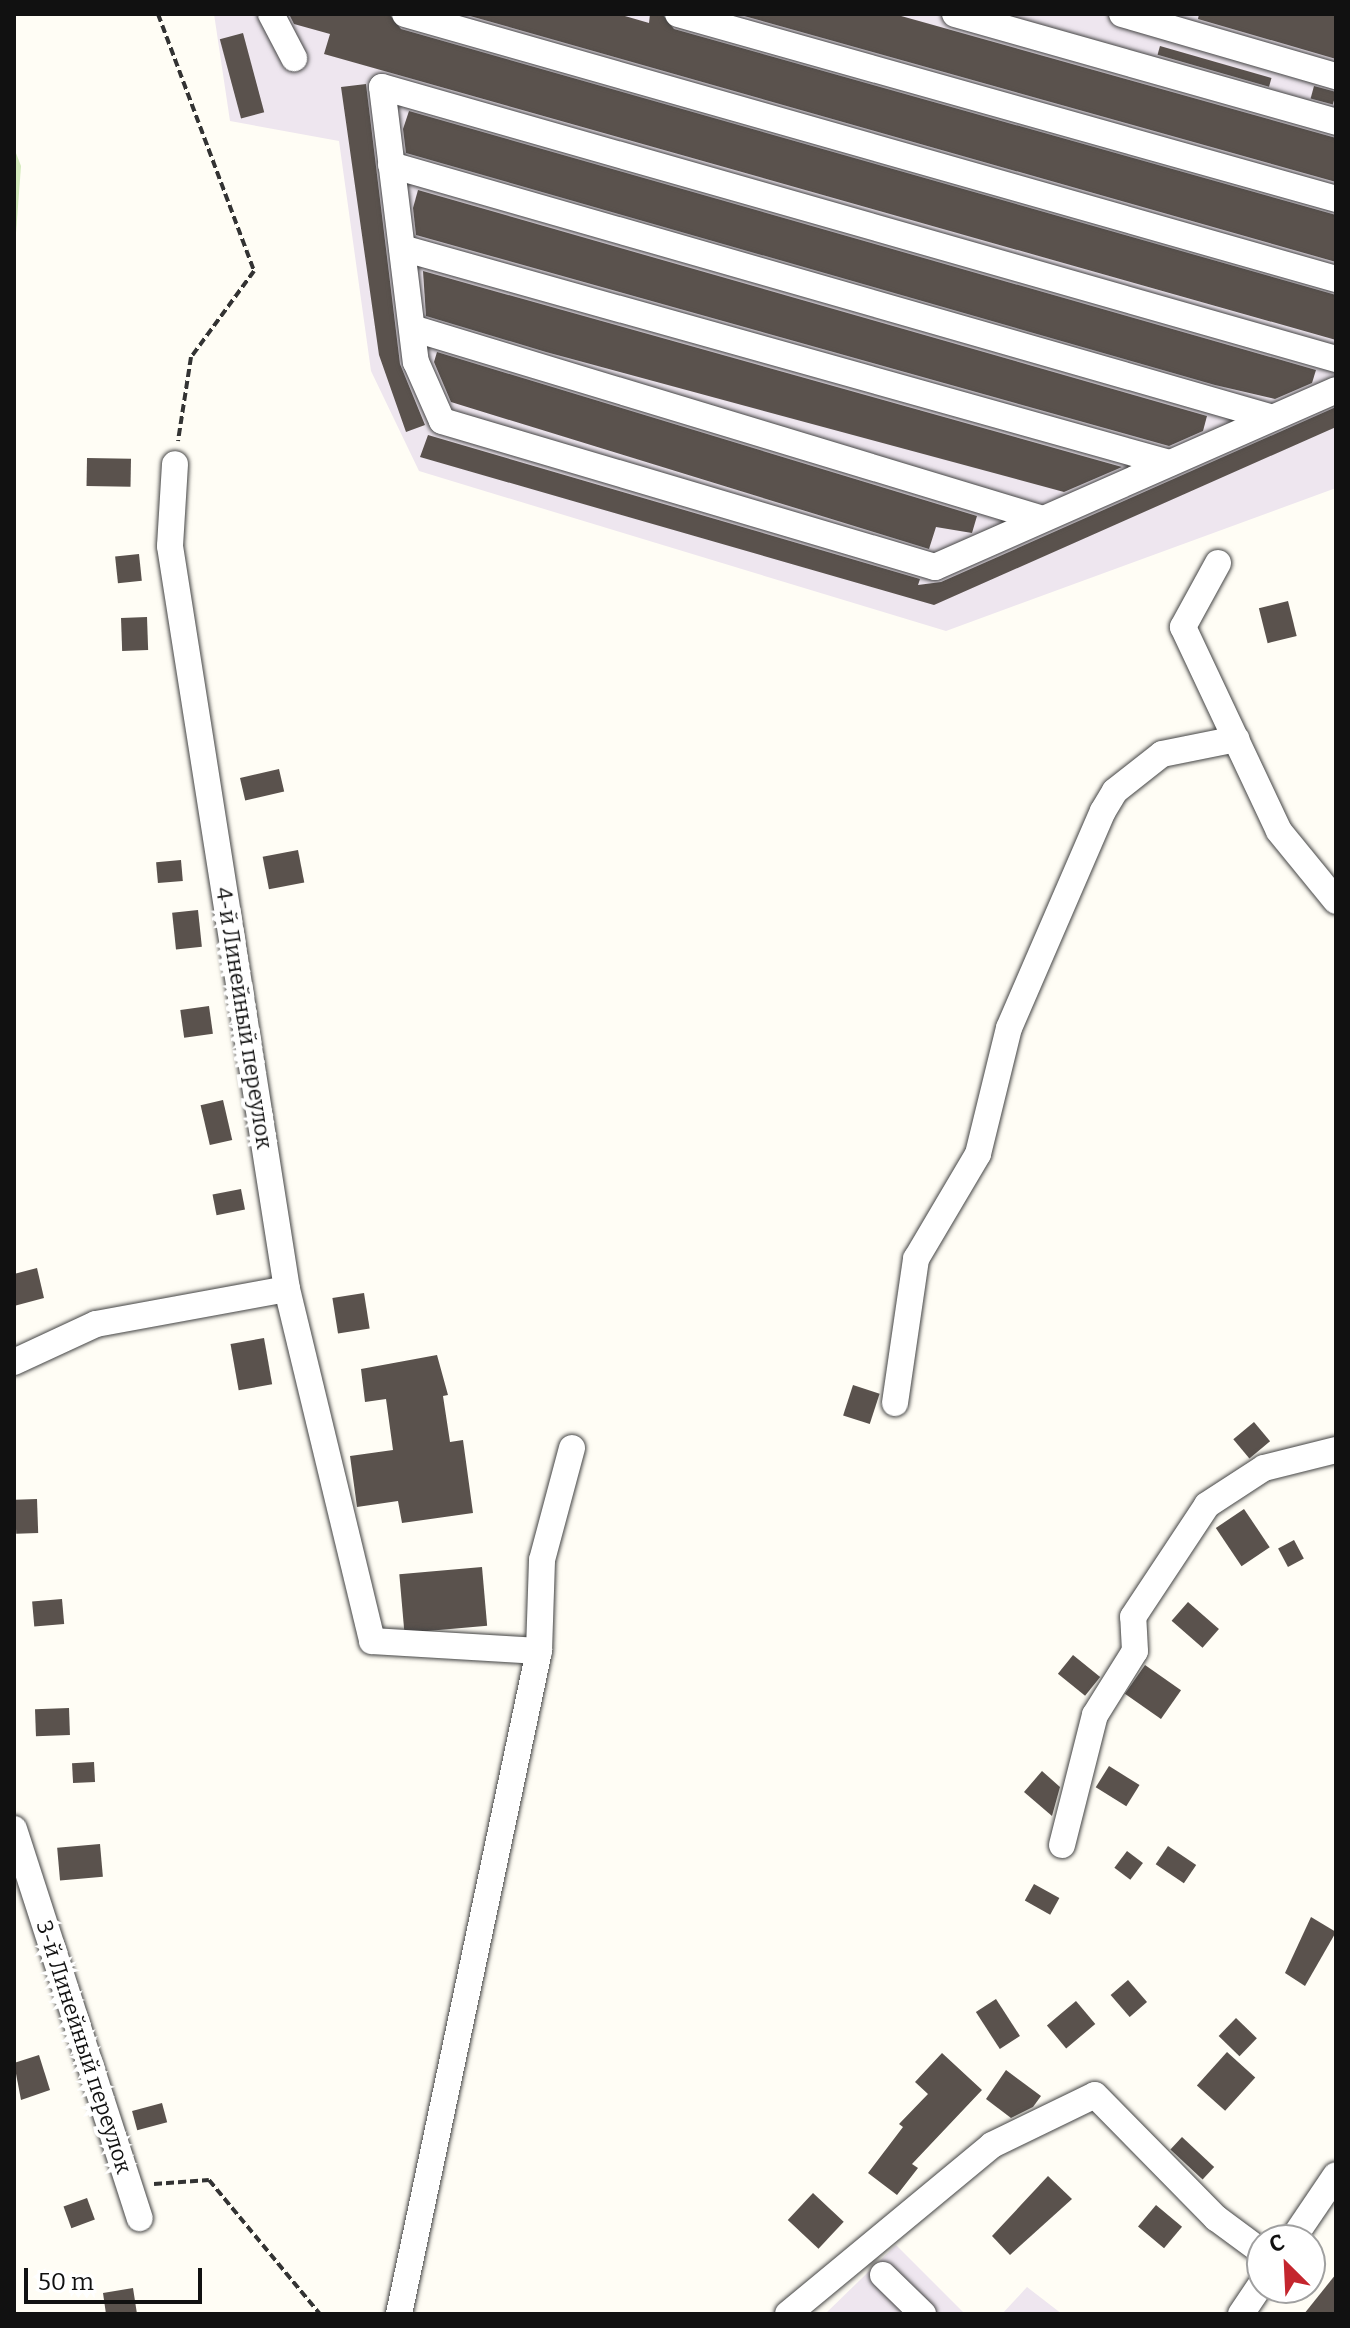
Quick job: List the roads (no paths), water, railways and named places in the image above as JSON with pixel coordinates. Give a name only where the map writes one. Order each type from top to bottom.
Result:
[{"type":"street","points":[[271,14],[294,58]]},
{"type":"street","points":[[405,14],[1336,279]]},
{"type":"street","points":[[678,14],[1336,199]]},
{"type":"street","points":[[955,14],[1336,122]]},
{"type":"street","points":[[1122,14],[1336,76]]},
{"type":"street","points":[[1336,359],[382,87],[416,362],[442,421],[935,567],[1336,390]]},
{"type":"street","points":[[391,165],[1270,417]]},
{"type":"street","points":[[402,248],[1169,463]]},
{"type":"street","points":[[412,328],[1043,519]]},
{"type":"street","name":"4-й Линейный переулок","points":[[175,464],[170,546],[287,1289],[372,1641],[539,1651]]},
{"type":"street","points":[[1218,563],[1183,627],[1279,831],[1336,901]]},
{"type":"street","points":[[895,1403],[916,1259],[978,1154],[1009,1028],[1103,811],[1115,791],[1162,754],[1237,739]]},
{"type":"street","points":[[14,1362],[96,1324],[287,1289]]},
{"type":"street","points":[[399,2314],[539,1651],[542,1560],[572,1448]]},
{"type":"street","points":[[1062,1845],[1095,1715],[1135,1651],[1133,1617],[1207,1505],[1264,1468],[1336,1450]]},
{"type":"street","name":"3-й Линейный переулок","points":[[14,1829],[140,2218]]},
{"type":"street","points":[[788,2314],[992,2145],[1095,2095],[1216,2218],[1246,2240]]},
{"type":"street","points":[[1303,2224],[1336,2175]]},
{"type":"street","points":[[883,2275],[923,2314]]}]
